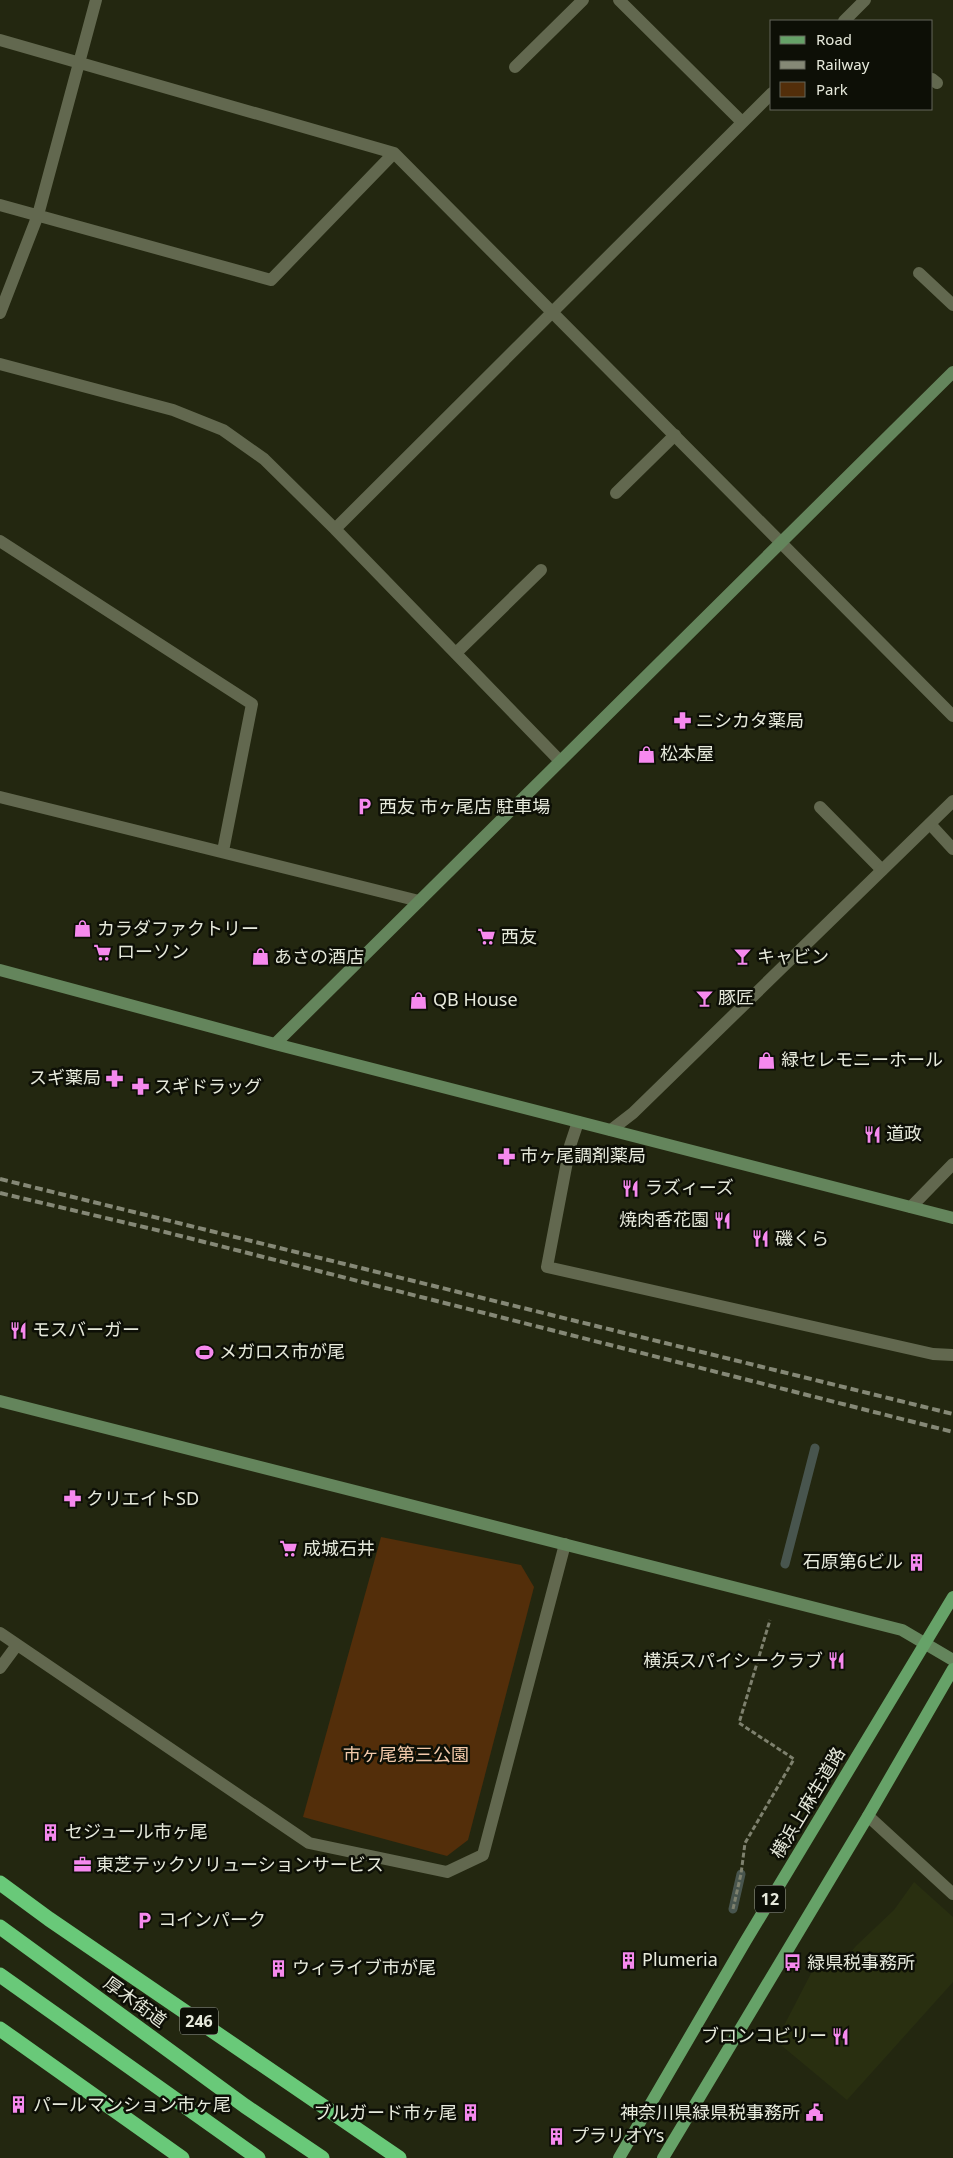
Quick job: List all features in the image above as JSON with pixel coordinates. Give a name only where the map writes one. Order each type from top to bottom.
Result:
[{"type":"highway","name":"246","points":[[0,1883],[57,1925],[399,2158]]},
{"type":"highway","name":"厚木街道","points":[[0,1927],[245,2106],[322,2158]]},
{"type":"highway","points":[[0,1975],[258,2158]]},
{"type":"highway","points":[[0,2029],[182,2158]]},
{"type":"main road","name":"横浜上麻生道路","points":[[619,2158],[745,1942],[953,1598]]},
{"type":"main road","name":"12","points":[[663,2158],[868,1816],[953,1669]]},
{"type":"street","points":[[0,313],[38,215],[96,0]]},
{"type":"street","points":[[515,67],[583,0]]},
{"type":"street","points":[[619,0],[742,122]]},
{"type":"street","points":[[850,19],[865,0]]},
{"type":"street","points":[[0,40],[80,61],[394,153],[953,716]]},
{"type":"street","points":[[335,529],[770,95]]},
{"type":"street","points":[[0,205],[271,280],[394,153]]},
{"type":"street","points":[[919,274],[953,305]]},
{"type":"street","points":[[0,364],[173,410],[222,430],[264,460],[335,529],[560,761]]},
{"type":"street","points":[[274,1044],[953,372]]},
{"type":"street","points":[[616,493],[675,435]]},
{"type":"street","points":[[0,540],[252,704],[222,851]]},
{"type":"street","points":[[456,653],[541,570]]},
{"type":"street","points":[[0,797],[419,901]]},
{"type":"street","points":[[610,1130],[632,1113],[953,801]]},
{"type":"street","points":[[820,808],[882,870]]},
{"type":"street","points":[[930,824],[953,849]]},
{"type":"street","points":[[0,970],[274,1044],[953,1218]]},
{"type":"street","points":[[578,1122],[570,1146],[547,1267],[933,1354],[953,1355]]},
{"type":"street","points":[[911,1207],[953,1164]]},
{"type":"street","points":[[0,1400],[902,1630],[953,1660]]},
{"type":"street","points":[[0,1633],[309,1843],[447,1872],[483,1855],[565,1544]]},
{"type":"street","points":[[0,1668],[17,1645]]},
{"type":"street","points":[[868,1816],[953,1894]]},
{"type":"path","points":[[732,1909],[741,1874],[745,1843],[794,1758],[739,1723],[770,1620]]},
{"type":"shaded area","points":[[914,1882],[953,1917],[953,1982],[847,2100],[776,2041],[819,1958],[834,1972],[856,1946],[894,1910]]},
{"type":"green space","name":"市ヶ尾第三公園","points":[[381,1537],[521,1565],[534,1587],[468,1840],[447,1856],[303,1817]]},
{"type":"waterway","points":[[785,1564],[815,1448]]},
{"type":"waterway","points":[[733,1909],[741,1874]]},
{"type":"railway","points":[[0,1179],[953,1414]]},
{"type":"railway","points":[[0,1193],[165,1232],[953,1432]]},
{"type":"place","name":"ニシカタ薬局","points":[[682,721]]},
{"type":"place","name":"松本屋","points":[[646,754]]},
{"type":"place","name":"西友 市ヶ尾店 駐車場","points":[[365,807]]},
{"type":"place","name":"カラダファクトリー","points":[[83,929]]},
{"type":"place","name":"西友","points":[[487,937]]},
{"type":"place","name":"ローソン","points":[[103,952]]},
{"type":"place","name":"あさの酒店","points":[[260,957]]},
{"type":"place","name":"キャビン","points":[[743,957]]},
{"type":"place","name":"豚匠","points":[[704,998]]},
{"type":"place","name":"QB House","points":[[419,1000]]},
{"type":"place","name":"緑セレモニーホール","points":[[767,1060]]},
{"type":"place","name":"スギ薬局","points":[[115,1078]]},
{"type":"place","name":"スギドラッグ","points":[[140,1087]]},
{"type":"place","name":"道政","points":[[872,1134]]},
{"type":"place","name":"市ヶ尾調剤薬局","points":[[506,1156]]},
{"type":"place","name":"ラズィーズ","points":[[631,1188]]},
{"type":"place","name":"焼肉香花園","points":[[723,1220]]},
{"type":"place","name":"磯くら","points":[[761,1239]]},
{"type":"place","name":"モスバーガー","points":[[18,1330]]},
{"type":"place","name":"メガロス市が尾","points":[[205,1352]]},
{"type":"place","name":"クリエイトSD","points":[[72,1499]]},
{"type":"place","name":"成城石井","points":[[289,1549]]},
{"type":"place","name":"石原第6ビル","points":[[917,1562]]},
{"type":"place","name":"横浜スパイシークラブ","points":[[837,1661]]},
{"type":"place","name":"セジュール市ヶ尾","points":[[51,1832]]},
{"type":"place","name":"東芝テックソリューションサービス","points":[[82,1865]]},
{"type":"place","name":"コインパーク","points":[[144,1920]]},
{"type":"place","name":"Plumeria","points":[[628,1960]]},
{"type":"place","name":"緑県税事務所","points":[[793,1963]]},
{"type":"place","name":"ウィライブ市が尾","points":[[278,1968]]},
{"type":"place","name":"ブロンコビリー","points":[[841,2036]]},
{"type":"place","name":"パールマンション市ヶ尾","points":[[19,2105]]},
{"type":"place","name":"ブルガード市ヶ尾","points":[[471,2113]]},
{"type":"place","name":"神奈川県緑県税事務所","points":[[814,2113]]},
{"type":"place","name":"プラリオY’s","points":[[557,2136]]}]
